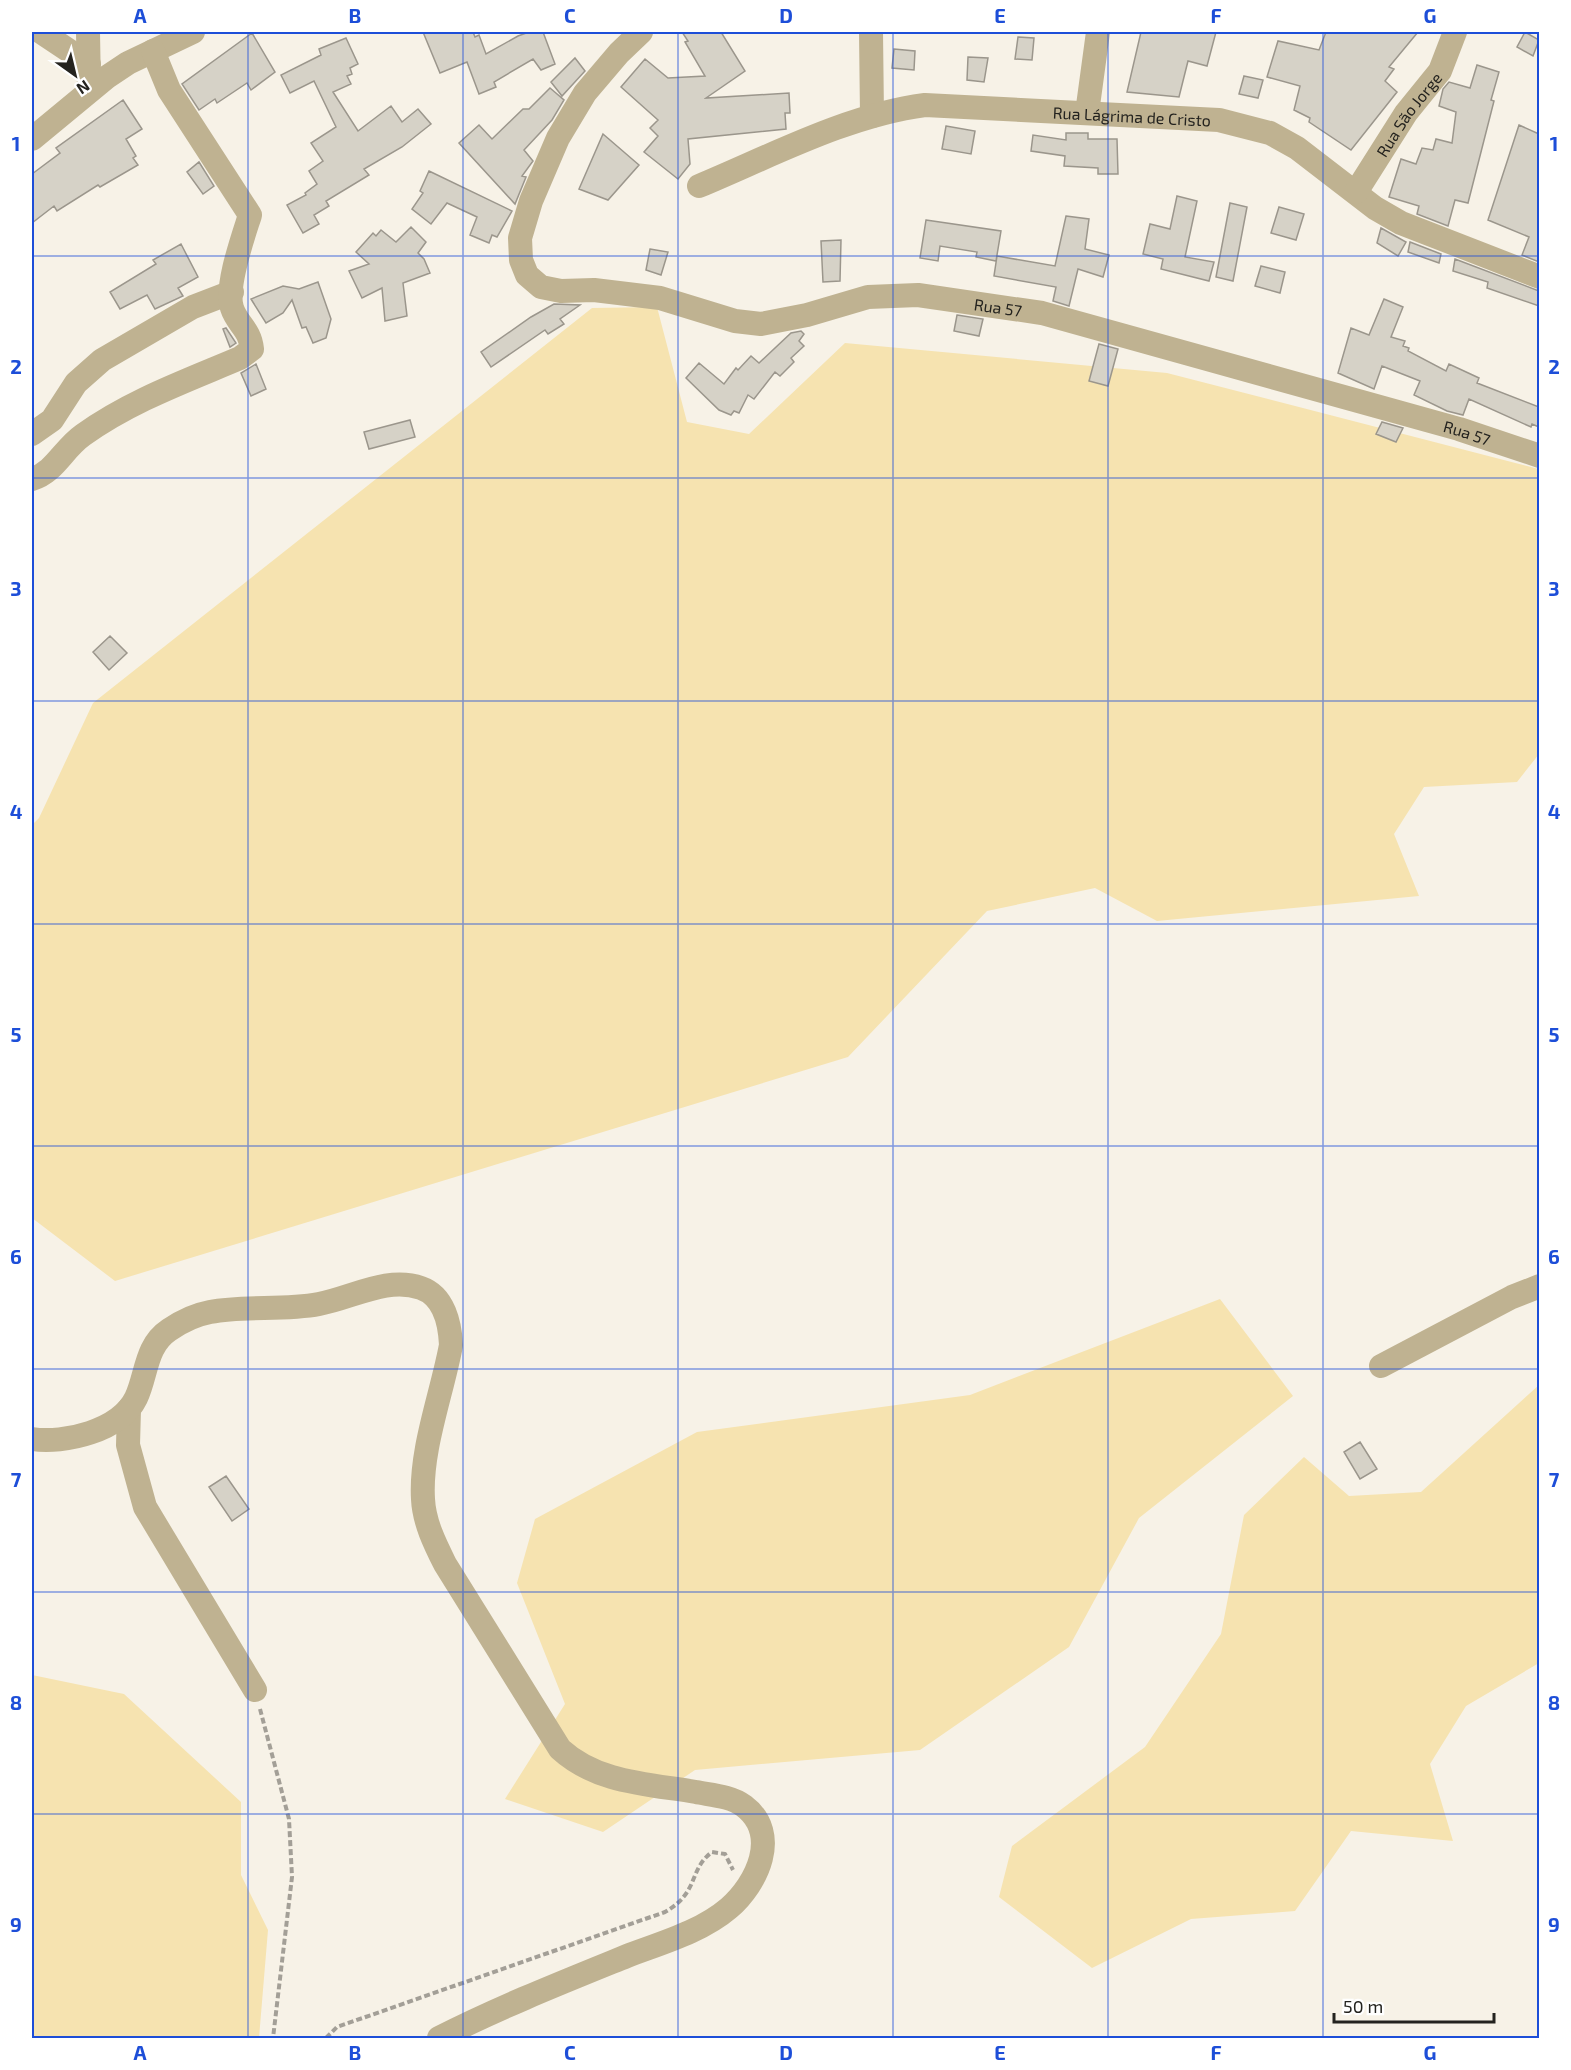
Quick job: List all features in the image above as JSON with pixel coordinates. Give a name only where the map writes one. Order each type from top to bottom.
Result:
[{"type":"street","points":[[41,32],[89,64]]},
{"type":"street","points":[[88,32],[89,90]]},
{"type":"street","points":[[32,139],[89,90],[128,63],[193,32]]},
{"type":"street","name":"Rua 57","points":[[641,32],[619,53],[585,93],[558,138],[531,201],[520,238],[521,260],[527,275],[541,287],[561,291],[594,290],[660,298],[735,321],[761,324],[807,315],[868,297],[918,295],[1042,313],[1460,429],[1539,456]]},
{"type":"street","points":[[871,32],[872,116]]},
{"type":"street","points":[[1087,113],[1098,32]]},
{"type":"street","name":"Rua São Jorge","points":[[1356,192],[1406,113],[1440,71],[1455,32]]},
{"type":"street","points":[[32,480],[45,475],[81,436],[145,398],[240,358],[252,349],[251,336],[231,307],[234,267],[250,215],[169,90],[153,51]]},
{"type":"street","name":"Rua Lágrima de Cristo","points":[[699,186],[872,116],[925,105],[1219,120],[1270,134],[1297,148],[1375,208],[1401,223],[1539,277]]},
{"type":"street","points":[[32,434],[52,420],[76,383],[102,360],[194,307],[232,292]]},
{"type":"street","points":[[32,1439],[66,1440],[88,1434],[129,1409],[137,1396],[144,1366],[154,1347],[166,1331],[188,1318],[212,1312],[318,1304],[394,1284],[422,1288],[445,1312],[451,1328],[451,1345],[423,1469],[423,1501],[434,1542],[560,1749],[576,1764],[595,1773],[621,1780],[724,1797],[744,1806],[761,1834],[762,1857],[758,1873],[747,1890],[728,1909],[699,1927],[526,1997],[439,2038]]},
{"type":"street","points":[[1381,1366],[1512,1297],[1539,1286]]},
{"type":"street","points":[[129,1409],[128,1444],[145,1507],[255,1690]]},
{"type":"path","points":[[255,1690],[289,1819],[292,1877],[273,2038]]},
{"type":"path","points":[[327,2038],[337,2027],[665,1912],[681,1903],[694,1884],[702,1859],[712,1852],[725,1854],[733,1871],[728,1909]]},
{"type":"shaded area","points":[[657,307],[687,422],[749,434],[845,343],[1167,373],[1539,469],[1539,754],[1517,782],[1424,787],[1394,834],[1419,896],[1157,921],[1095,888],[987,911],[848,1057],[115,1281],[32,1218],[32,825],[39,818],[93,703],[592,308]]},
{"type":"shaded area","points":[[1220,1299],[1293,1396],[1139,1518],[1069,1647],[920,1750],[695,1770],[603,1832],[505,1799],[565,1704],[517,1583],[535,1519],[697,1432],[970,1395]]},
{"type":"shaded area","points":[[1539,1385],[1539,1663],[1466,1706],[1430,1764],[1453,1841],[1351,1831],[1295,1911],[1191,1919],[1092,1968],[999,1897],[1012,1846],[1145,1747],[1221,1634],[1244,1515],[1304,1457],[1349,1496],[1421,1492]]},
{"type":"shaded area","points":[[32,1675],[124,1694],[241,1802],[241,1875],[268,1930],[259,2038],[32,2038]]},
{"type":"building","points":[[423,32],[473,32],[475,37],[479,35],[486,54],[518,36],[529,32],[543,32],[555,64],[541,70],[533,59],[494,82],[496,87],[479,94],[467,62],[440,73]]},
{"type":"building","points":[[682,32],[721,32],[745,71],[706,98],[789,93],[790,113],[785,113],[786,129],[688,139],[690,164],[678,179],[644,152],[658,136],[650,128],[658,120],[621,87],[645,59],[668,78],[705,76],[685,42],[688,41]]},
{"type":"building","points":[[1141,32],[1216,32],[1207,66],[1188,61],[1179,97],[1127,92]]},
{"type":"building","points":[[1326,32],[1418,32],[1389,67],[1394,69],[1385,81],[1397,92],[1351,150],[1309,122],[1310,118],[1294,110],[1300,86],[1267,77],[1278,41],[1319,50]]},
{"type":"building","points":[[1525,32],[1539,40],[1533,56],[1517,47]]},
{"type":"building","points":[[252,33],[275,72],[251,90],[247,83],[217,103],[215,99],[199,110],[182,84]]},
{"type":"building","points":[[1018,37],[1034,38],[1032,60],[1015,59]]},
{"type":"building","points":[[346,38],[358,64],[350,68],[352,74],[347,76],[351,84],[333,92],[358,131],[391,106],[402,122],[418,109],[431,124],[402,147],[364,169],[369,175],[326,201],[329,206],[314,215],[319,224],[303,233],[287,205],[306,195],[305,193],[317,184],[309,171],[323,161],[311,143],[336,127],[314,81],[290,93],[281,75],[321,55],[319,49]]},
{"type":"building","points":[[894,49],[915,51],[914,70],[892,68]]},
{"type":"building","points":[[968,57],[988,58],[984,82],[967,80]]},
{"type":"building","points":[[575,58],[585,71],[562,96],[551,82]]},
{"type":"building","points":[[1477,65],[1499,72],[1491,100],[1494,101],[1468,203],[1455,200],[1448,226],[1417,214],[1419,206],[1389,197],[1401,159],[1416,164],[1422,148],[1433,150],[1436,139],[1452,143],[1456,112],[1439,106],[1443,89],[1449,82],[1470,88]]},
{"type":"building","points":[[1244,76],[1263,80],[1258,98],[1239,94]]},
{"type":"building","points":[[550,88],[564,100],[552,120],[524,150],[533,161],[522,176],[526,177],[515,204],[459,143],[479,125],[492,139],[523,109],[529,109]]},
{"type":"building","points":[[123,100],[142,129],[126,139],[136,156],[133,158],[138,165],[100,187],[98,185],[57,211],[54,206],[32,223],[32,174],[60,153],[56,148]]},
{"type":"building","points":[[1519,125],[1539,134],[1539,262],[1522,255],[1529,237],[1488,220]]},
{"type":"building","points":[[946,126],[975,131],[971,154],[942,149]]},
{"type":"building","points":[[1066,133],[1088,133],[1088,139],[1117,139],[1118,174],[1098,174],[1098,168],[1064,166],[1065,156],[1031,151],[1033,135],[1066,140]]},
{"type":"building","points":[[603,134],[639,165],[608,200],[579,189]]},
{"type":"building","points":[[199,162],[214,186],[203,194],[187,172]]},
{"type":"building","points":[[429,171],[512,211],[497,237],[492,235],[489,243],[470,235],[477,217],[447,203],[431,224],[412,209],[423,193],[420,191]]},
{"type":"building","points":[[1177,196],[1197,201],[1185,257],[1214,262],[1209,281],[1161,269],[1163,259],[1143,254],[1150,224],[1170,229]]},
{"type":"building","points":[[1230,203],[1247,207],[1233,281],[1216,277]]},
{"type":"building","points":[[1279,207],[1304,214],[1296,240],[1271,233]]},
{"type":"building","points":[[1066,216],[1089,219],[1085,249],[1109,255],[1103,277],[1078,269],[1069,306],[1053,301],[1056,287],[994,276],[997,256],[1055,266]]},
{"type":"building","points":[[926,220],[1001,231],[996,261],[976,257],[977,252],[940,246],[938,261],[920,258]]},
{"type":"building","points":[[411,227],[426,242],[418,253],[424,259],[430,273],[403,283],[407,316],[385,321],[382,288],[362,298],[349,271],[369,264],[356,252],[373,233],[376,236],[381,230],[396,242]]},
{"type":"building","points":[[1381,228],[1406,242],[1398,256],[1377,243]]},
{"type":"building","points":[[841,240],[840,281],[823,282],[821,241]]},
{"type":"building","points":[[1410,242],[1441,254],[1439,263],[1408,252]]},
{"type":"building","points":[[181,244],[198,277],[178,288],[183,296],[155,309],[147,295],[120,309],[110,292],[156,264],[153,260]]},
{"type":"building","points":[[650,249],[668,252],[661,275],[646,270]]},
{"type":"building","points":[[1455,259],[1539,291],[1539,306],[1487,288],[1488,282],[1453,271]]},
{"type":"building","points":[[1261,266],[1285,272],[1280,293],[1255,286]]},
{"type":"building","points":[[318,282],[331,319],[326,338],[313,343],[306,327],[302,328],[292,300],[283,313],[266,323],[251,299],[283,286],[299,289]]},
{"type":"building","points":[[1384,299],[1403,307],[1391,337],[1405,341],[1403,346],[1409,348],[1408,351],[1446,371],[1449,364],[1479,378],[1477,383],[1539,407],[1539,427],[1532,424],[1531,427],[1469,399],[1463,415],[1447,411],[1414,395],[1420,381],[1382,366],[1374,389],[1338,373],[1351,328],[1369,335]]},
{"type":"building","points":[[554,304],[580,305],[560,319],[564,324],[548,334],[545,330],[491,367],[481,352]]},
{"type":"building","points":[[957,315],[983,319],[979,336],[954,331]]},
{"type":"building","points":[[226,328],[236,343],[230,347],[223,329]]},
{"type":"building","points":[[801,331],[804,334],[799,341],[804,346],[791,358],[794,362],[780,376],[775,372],[754,399],[748,395],[739,413],[734,411],[731,415],[719,410],[686,378],[699,363],[724,384],[736,368],[738,370],[751,356],[759,363],[791,333]]},
{"type":"building","points":[[1099,344],[1118,349],[1108,386],[1089,381]]},
{"type":"building","points":[[256,364],[266,389],[251,396],[241,373]]},
{"type":"building","points":[[410,420],[415,437],[369,449],[364,432]]},
{"type":"building","points":[[1382,422],[1403,428],[1396,442],[1376,434]]},
{"type":"building","points":[[110,636],[127,653],[109,670],[93,652]]},
{"type":"building","points":[[1360,1442],[1377,1469],[1360,1479],[1344,1452]]},
{"type":"building","points":[[226,1476],[249,1509],[232,1521],[209,1487]]}]
